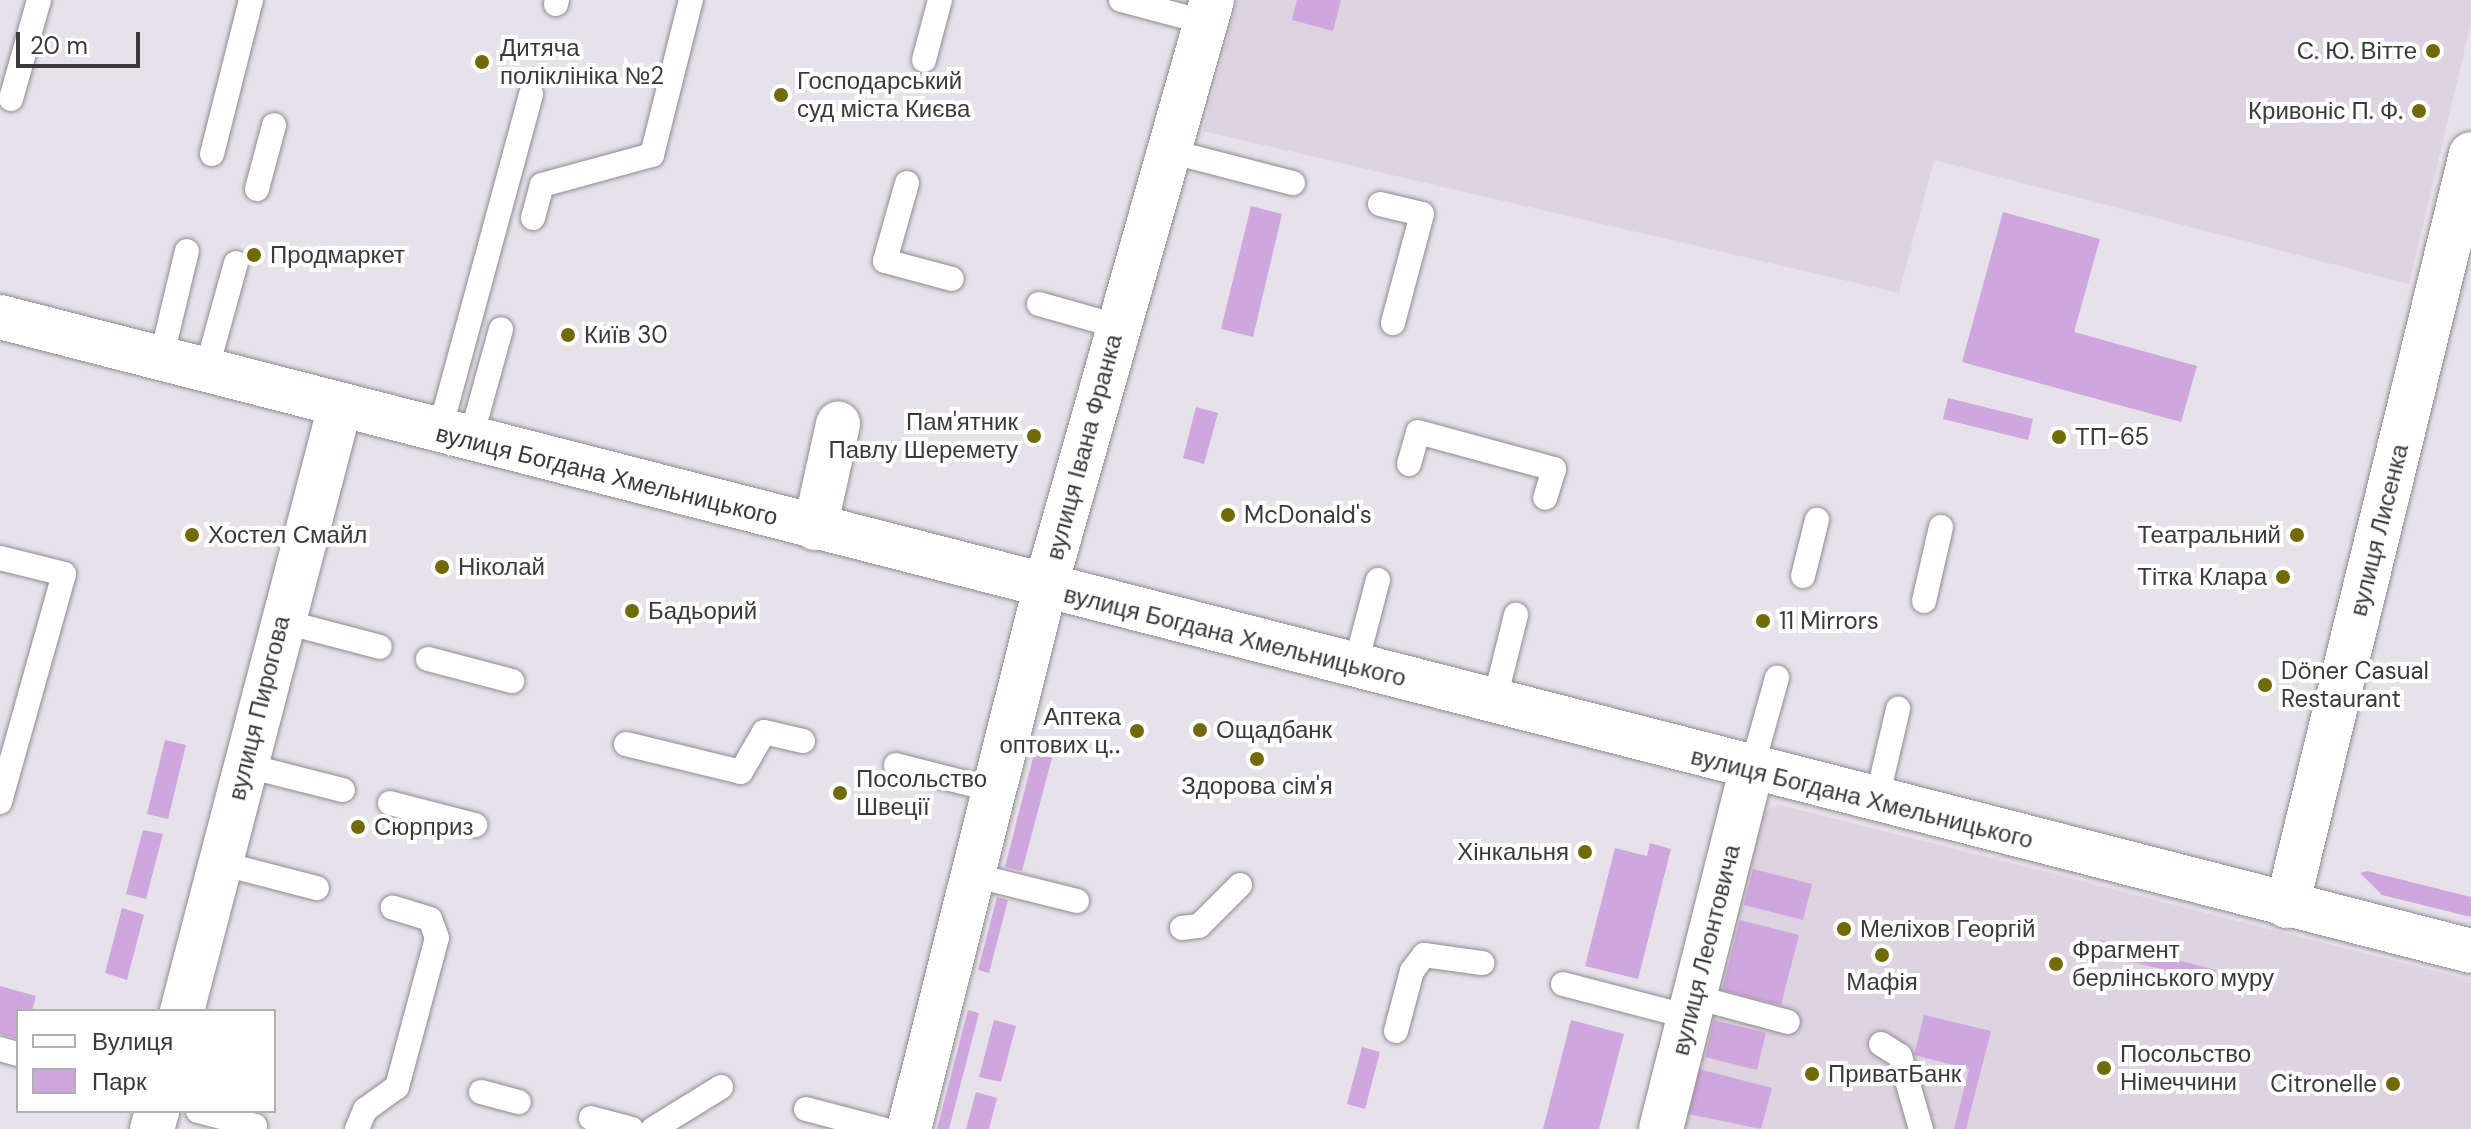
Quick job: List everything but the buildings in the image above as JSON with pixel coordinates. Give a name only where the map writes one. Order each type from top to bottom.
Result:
[{"type":"street","name":"вулиця Івана Франка","points":[[909,1129],[977,876],[1045,588],[1208,11]]},
{"type":"street","name":"вулиця Лисенка","points":[[2287,906],[2471,154]]},
{"type":"street","name":"вулиця Богдана Хмельницького","points":[[0,317],[1751,771],[2471,951]]},
{"type":"street","name":"вулиця Пирогова","points":[[183,1009],[281,621],[340,406]]},
{"type":"street","points":[[815,528],[838,424]]},
{"type":"street","name":"вулиця Леонтовича","points":[[1661,1129],[1751,771]]},
{"type":"lane","points":[[11,99],[39,0]]},
{"type":"lane","points":[[212,154],[251,0]]},
{"type":"lane","points":[[533,218],[542,185],[652,155],[691,0]]},
{"type":"lane","points":[[924,60],[940,0]]},
{"type":"lane","points":[[1121,0],[1208,11]]},
{"type":"lane","points":[[454,437],[531,94]]},
{"type":"lane","points":[[257,189],[274,125]]},
{"type":"lane","points":[[1169,151],[1293,183]]},
{"type":"lane","points":[[907,183],[885,261],[952,279]]},
{"type":"lane","points":[[1380,204],[1422,214],[1393,323]]},
{"type":"lane","points":[[161,359],[187,251]]},
{"type":"lane","points":[[206,371],[236,263]]},
{"type":"lane","points":[[1039,304],[1117,326]]},
{"type":"lane","points":[[454,437],[501,329]]},
{"type":"lane","points":[[1409,464],[1418,432],[1554,469],[1545,498]]},
{"type":"lane","points":[[1803,576],[1817,520]]},
{"type":"lane","points":[[1924,601],[1941,527]]},
{"type":"lane","points":[[0,558],[64,574],[0,802]]},
{"type":"lane","points":[[1355,667],[1378,580]]},
{"type":"lane","points":[[1494,703],[1516,615]]},
{"type":"lane","points":[[281,621],[380,647]]},
{"type":"lane","points":[[428,659],[512,681]]},
{"type":"lane","points":[[1751,771],[1777,678]]},
{"type":"lane","points":[[1876,803],[1898,709]]},
{"type":"lane","points":[[626,744],[741,772],[764,732],[803,741]]},
{"type":"lane","points":[[244,765],[343,790]]},
{"type":"lane","points":[[896,765],[997,791]]},
{"type":"lane","points":[[390,803],[475,825]]},
{"type":"lane","points":[[220,863],[317,888]]},
{"type":"lane","points":[[977,876],[1077,901]]},
{"type":"lane","points":[[1182,928],[1199,926],[1240,885]]},
{"type":"lane","points":[[357,1129],[365,1110],[397,1087],[437,938],[430,919],[393,908]]},
{"type":"lane","points":[[1396,1031],[1424,955],[1482,963]]},
{"type":"lane","points":[[1563,984],[1788,1022]]},
{"type":"lane","points":[[1881,1044],[1900,1056],[1921,1129]]},
{"type":"lane","points":[[653,1129],[721,1087]]},
{"type":"lane","points":[[481,1092],[519,1102]]},
{"type":"lane","points":[[806,1109],[882,1129]]},
{"type":"lane","points":[[206,1113],[255,1126]]},
{"type":"lane","points":[[591,1118],[632,1129]]},
{"type":"shaded area","points":[[1238,0],[2471,0],[2471,23],[2409,284],[1934,160],[1899,293],[1203,131]]},
{"type":"shaded area","points":[[1780,805],[2471,980],[2471,1129],[1671,1129],[1759,813]]},
{"type":"green space","points":[[1297,0],[1341,0],[1333,31],[1292,20]]},
{"type":"green space","points":[[1251,206],[1282,214],[1253,337],[1221,329]]},
{"type":"green space","points":[[2003,212],[2100,239],[2074,332],[2197,366],[2181,422],[1962,362]]},
{"type":"green space","points":[[1948,398],[2033,419],[2028,440],[1943,419]]},
{"type":"green space","points":[[1196,407],[1218,413],[1204,464],[1183,458]]},
{"type":"green space","points":[[165,740],[186,745],[168,819],[147,814]]},
{"type":"green space","points":[[1035,750],[1053,754],[1022,871],[1005,867]]},
{"type":"green space","points":[[143,830],[163,834],[146,899],[126,894]]},
{"type":"green space","points":[[1650,843],[1671,849],[1638,979],[1585,966],[1615,848],[1647,856]]},
{"type":"green space","points":[[1753,869],[1812,884],[1803,920],[1744,905]]},
{"type":"green space","points":[[2367,871],[2471,897],[2471,917],[2382,895],[2360,873]]},
{"type":"green space","points":[[997,897],[1008,900],[989,973],[978,970]]},
{"type":"green space","points":[[122,908],[144,915],[127,980],[105,973]]},
{"type":"green space","points":[[1740,920],[1799,935],[1781,1005],[1722,990]]},
{"type":"green space","points":[[2100,940],[2216,970],[2213,982],[2097,953]]},
{"type":"green space","points":[[0,986],[36,996],[33,1009],[16,1009],[16,1038],[0,1034]]},
{"type":"green space","points":[[968,1010],[979,1013],[949,1129],[937,1129]]},
{"type":"green space","points":[[1924,1015],[1991,1031],[1966,1129],[1954,1129],[1969,1069],[1914,1055]]},
{"type":"green space","points":[[994,1020],[1016,1026],[1001,1082],[979,1077]]},
{"type":"green space","points":[[1571,1020],[1624,1034],[1599,1129],[1543,1129]]},
{"type":"green space","points":[[1714,1020],[1766,1033],[1757,1070],[1705,1057]]},
{"type":"green space","points":[[1362,1047],[1380,1052],[1365,1109],[1347,1104]]},
{"type":"green space","points":[[1699,1069],[1772,1088],[1761,1129],[1688,1114]]},
{"type":"green space","points":[[976,1092],[997,1098],[989,1129],[966,1129]]},
{"type":"place","name":"С. Ю. Вітте","points":[[2433,51]]},
{"type":"place","name":"Дитяча поліклініка №2","points":[[482,62]]},
{"type":"place","name":"Господарський суд міста Києва","points":[[781,95]]},
{"type":"place","name":"Кривоніс П. Ф.","points":[[2419,111]]},
{"type":"place","name":"Продмаркет","points":[[254,255]]},
{"type":"place","name":"Київ 30","points":[[568,335]]},
{"type":"place","name":"Пам'ятник Павлу Шеремету","points":[[1034,436]]},
{"type":"place","name":"ТП-65","points":[[2059,437]]},
{"type":"place","name":"McDonald's","points":[[1228,515]]},
{"type":"place","name":"Хостел Смайл","points":[[192,535]]},
{"type":"place","name":"Театральний","points":[[2297,535]]},
{"type":"place","name":"Ніколай","points":[[442,567]]},
{"type":"place","name":"Тітка Клара","points":[[2283,577]]},
{"type":"place","name":"Бадьорий","points":[[632,611]]},
{"type":"place","name":"11 Mirrors","points":[[1763,621]]},
{"type":"place","name":"Döner Casual Restaurant","points":[[2265,685]]},
{"type":"place","name":"Ощадбанк","points":[[1200,730]]},
{"type":"place","name":"Аптека оптових ц‥","points":[[1137,731]]},
{"type":"place","name":"Здорова сім'я","points":[[1257,759]]},
{"type":"place","name":"Посольство Швеції","points":[[840,793]]},
{"type":"place","name":"Сюрприз","points":[[358,827]]},
{"type":"place","name":"Хінкальня","points":[[1585,852]]},
{"type":"place","name":"Меліхов Георгій","points":[[1844,929]]},
{"type":"place","name":"Мафія","points":[[1882,955]]},
{"type":"place","name":"Фрагмент берлінського муру","points":[[2056,964]]},
{"type":"place","name":"Посольство Німеччини","points":[[2104,1068]]},
{"type":"place","name":"ПриватБанк","points":[[1812,1074]]},
{"type":"place","name":"Citronelle","points":[[2393,1084]]}]
